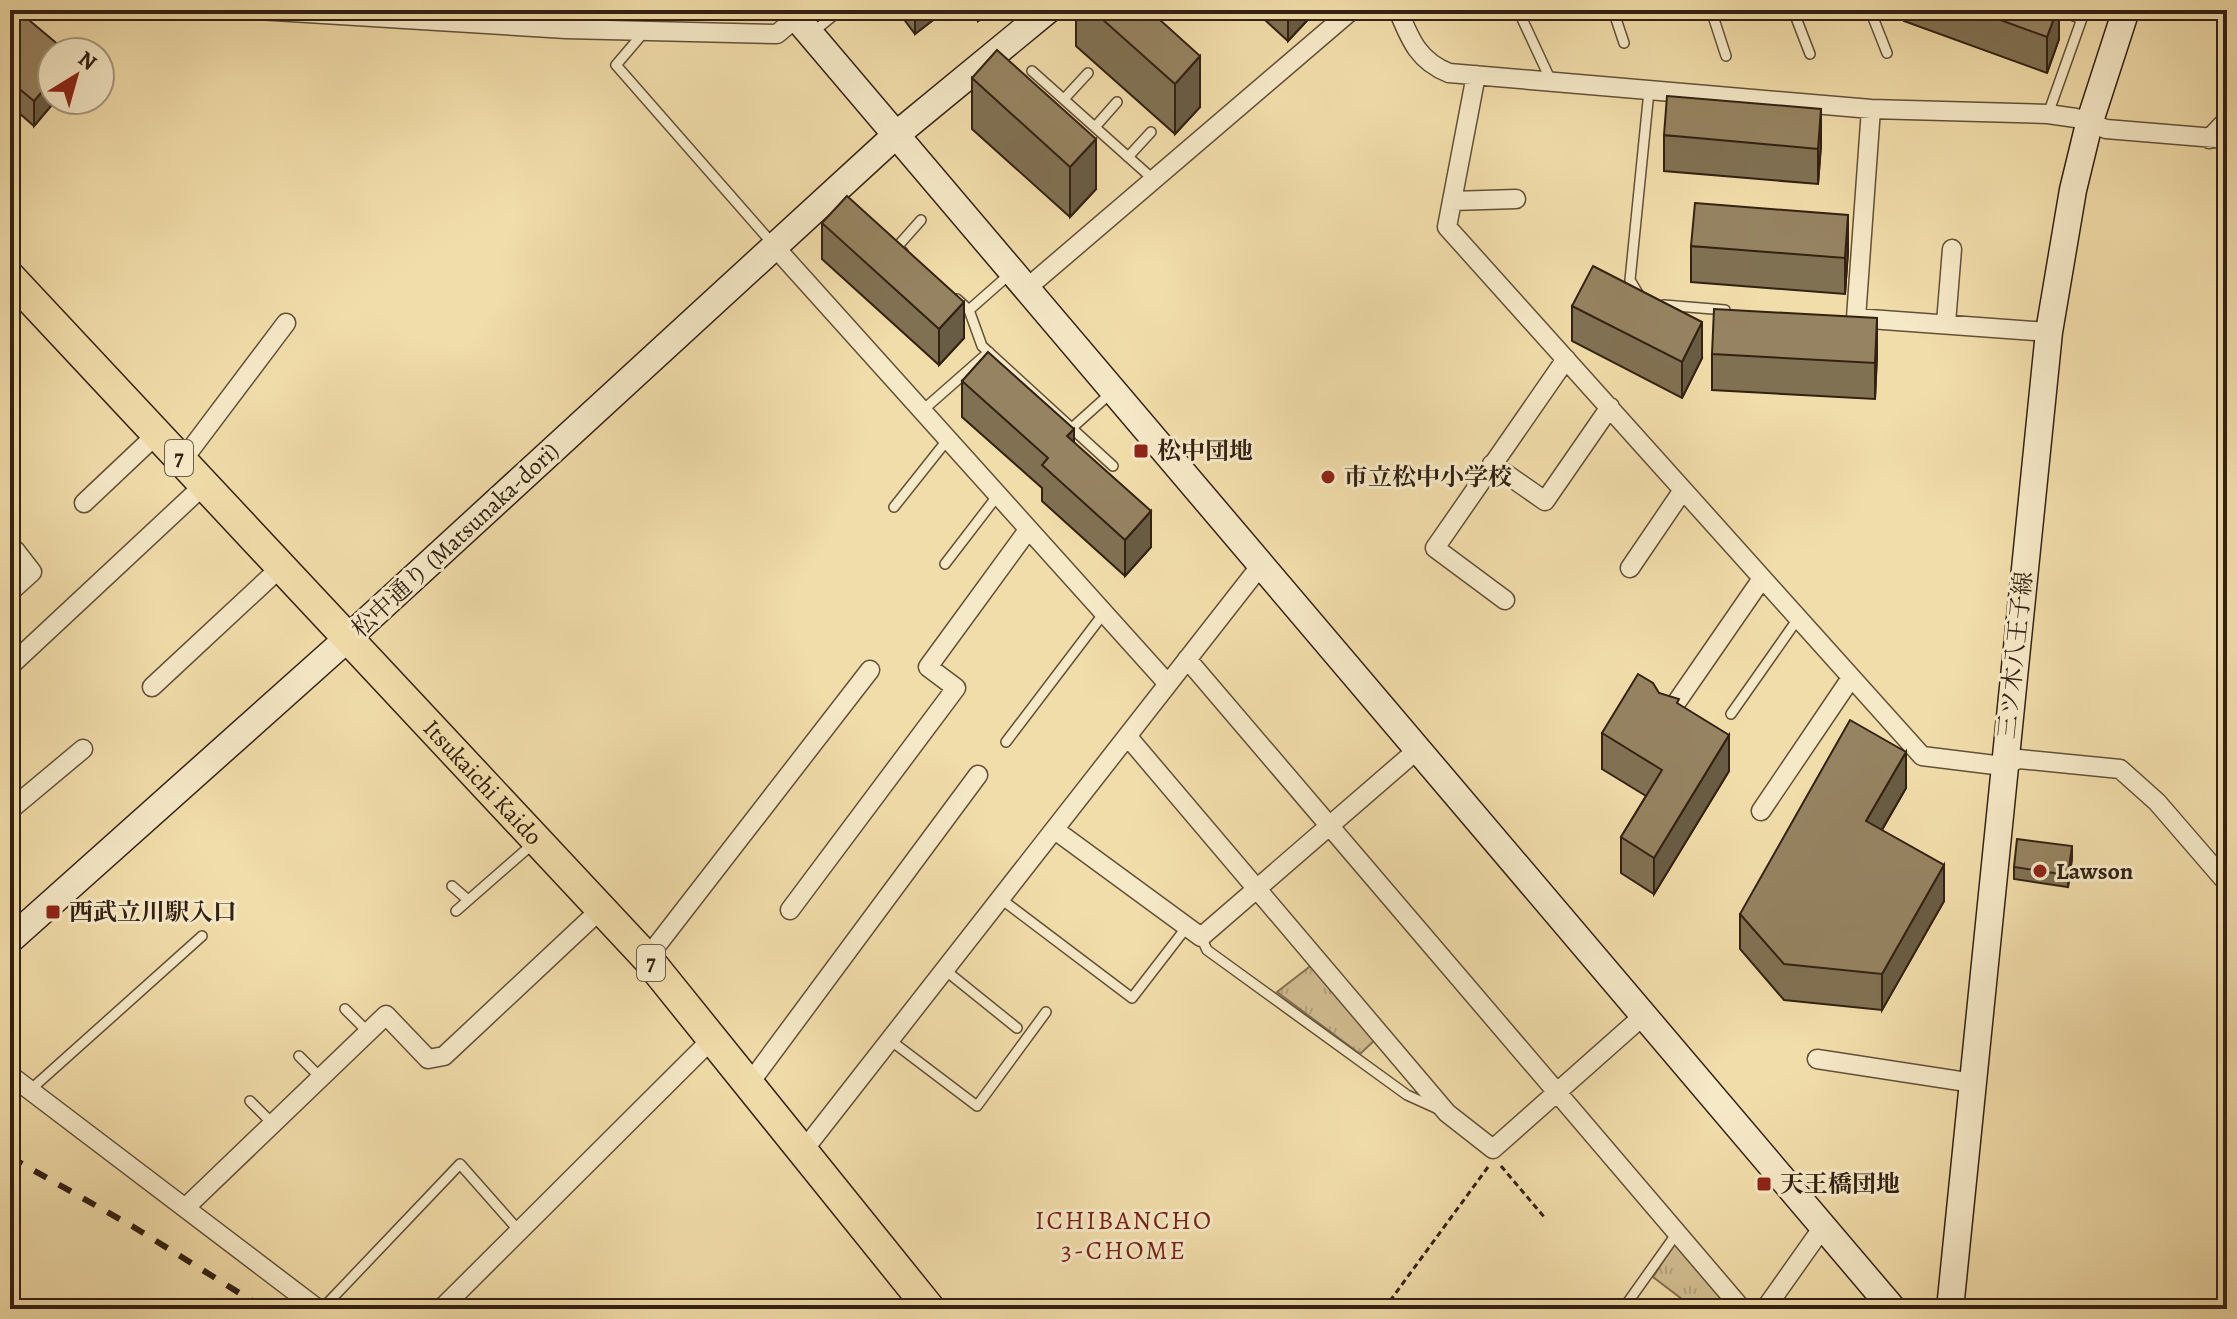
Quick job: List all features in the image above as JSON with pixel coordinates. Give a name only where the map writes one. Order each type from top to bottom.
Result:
[{"type":"main road","name":"Itsukaichi Kaido","points":[[10,277],[647,958],[922,1303]]},
{"type":"street","points":[[258,10],[645,31],[777,34],[799,21],[1893,1309]]},
{"type":"street","name":"松中通り (Matsunaka-dori)","points":[[10,940],[348,638],[896,135],[1048,10]]},
{"type":"street","points":[[1020,280],[1154,180],[1352,10]]},
{"type":"street","points":[[1398,10],[1411,41],[1424,60],[1449,73],[1871,109],[2048,114],[2106,129],[2218,139],[2227,120]]},
{"type":"street","name":"三ツ木八王子線","points":[[1950,1309],[2049,332],[2066,224],[2089,124],[2126,10]]},
{"type":"street","points":[[1476,75],[1447,227],[1922,756],[2003,766],[2019,759],[2120,769],[2157,802],[2227,883]]},
{"type":"street","points":[[1871,109],[1856,218],[1848,318],[2049,332]]},
{"type":"street","points":[[1452,201],[1516,199]]},
{"type":"street","points":[[774,246],[1168,684]]},
{"type":"street","points":[[1946,323],[1952,249]]},
{"type":"street","points":[[182,461],[286,323]]},
{"type":"street","points":[[1505,600],[1435,548],[1566,359]]},
{"type":"street","points":[[1492,464],[1545,501],[1610,407]]},
{"type":"street","points":[[84,503],[157,434]]},
{"type":"street","points":[[10,666],[204,485]]},
{"type":"street","points":[[1630,568],[1683,490]]},
{"type":"street","points":[[790,910],[956,688],[928,667],[1028,530]]},
{"type":"street","points":[[10,592],[32,572],[15,550]]},
{"type":"street","points":[[803,1151],[1261,565]]},
{"type":"street","points":[[152,687],[281,567]]},
{"type":"street","points":[[1665,719],[1761,580]]},
{"type":"street","points":[[1187,659],[1742,1309]]},
{"type":"street","points":[[647,958],[870,670]]},
{"type":"street","points":[[1761,811],[1851,678]]},
{"type":"street","points":[[1128,737],[1447,1113],[1493,1149],[1643,1016]]},
{"type":"street","points":[[10,810],[63,758],[83,749]]},
{"type":"street","points":[[1055,830],[1194,932],[1257,889],[1417,750]]},
{"type":"street","points":[[749,1084],[978,775]]},
{"type":"street","points":[[185,1208],[386,1015],[428,1059],[444,1056],[601,909]]},
{"type":"street","points":[[441,1309],[712,1039]]},
{"type":"street","points":[[1817,1059],[1973,1083]]},
{"type":"street","points":[[10,1075],[320,1309]]},
{"type":"street","points":[[1765,1309],[1823,1227]]},
{"type":"lane","points":[[799,21],[840,10]]},
{"type":"lane","points":[[1518,10],[1552,83]]},
{"type":"lane","points":[[1613,10],[1624,43]]},
{"type":"lane","points":[[1711,10],[1726,56]]},
{"type":"lane","points":[[1793,10],[1810,54]]},
{"type":"lane","points":[[1870,10],[1887,53]]},
{"type":"lane","points":[[2048,114],[2083,15],[2060,10]]},
{"type":"lane","points":[[645,31],[616,65],[774,246]]},
{"type":"lane","points":[[1032,71],[1154,180]]},
{"type":"lane","points":[[1064,99],[1088,73]]},
{"type":"lane","points":[[1649,91],[1630,280],[1639,295],[1668,307],[1731,311]]},
{"type":"lane","points":[[1095,127],[1117,102]]},
{"type":"lane","points":[[1128,157],[1151,132]]},
{"type":"lane","points":[[909,257],[897,247],[921,220]]},
{"type":"lane","points":[[969,310],[1020,280]]},
{"type":"lane","points":[[945,289],[969,310],[982,346],[1113,466]]},
{"type":"lane","points":[[923,410],[989,352]]},
{"type":"lane","points":[[1073,427],[1113,391]]},
{"type":"lane","points":[[894,507],[948,439]]},
{"type":"lane","points":[[945,564],[998,495]]},
{"type":"lane","points":[[1006,742],[1104,613]]},
{"type":"lane","points":[[1731,714],[1797,620]]},
{"type":"lane","points":[[456,911],[536,840]]},
{"type":"lane","points":[[452,886],[468,900]]},
{"type":"lane","points":[[1001,899],[1132,998],[1194,932],[1207,950],[1394,1086],[1447,1113]]},
{"type":"lane","points":[[29,1091],[202,936]]},
{"type":"lane","points":[[945,970],[1017,1028]]},
{"type":"lane","points":[[345,1009],[368,1032]]},
{"type":"lane","points":[[890,1040],[977,1106],[1046,1012]]},
{"type":"lane","points":[[299,1056],[321,1078]]},
{"type":"lane","points":[[250,1101],[273,1124]]},
{"type":"lane","points":[[320,1309],[460,1164],[520,1232]]},
{"type":"lane","points":[[1623,1309],[1677,1233]]},
{"type":"path","points":[[1384,1309],[1495,1158],[1545,1218]]},
{"type":"green space","points":[[1313,964],[1377,1038],[1360,1054],[1277,992]]},
{"type":"green space","points":[[1675,1243],[1734,1309],[1695,1309],[1653,1277]]},
{"type":"building","points":[[10,10],[17,10],[48,36],[36,36],[36,99],[34,101],[10,81]]},
{"type":"building","points":[[1092,10],[1149,10],[1200,56],[1175,84]]},
{"type":"building","points":[[1973,10],[2057,10],[2047,37]]},
{"type":"building","points":[[997,50],[1096,139],[1070,167],[972,78]]},
{"type":"building","points":[[1667,96],[1821,109],[1818,149],[1664,135]]},
{"type":"building","points":[[847,196],[964,302],[939,329],[822,223]]},
{"type":"building","points":[[1695,203],[1848,215],[1845,258],[1691,246]]},
{"type":"building","points":[[1593,266],[1702,322],[1682,362],[1572,306]]},
{"type":"building","points":[[1714,309],[1877,318],[1875,363],[1712,354]]},
{"type":"building","points":[[988,352],[1074,429],[1067,436],[1151,511],[1125,540],[1042,465],[1048,458],[962,381]]},
{"type":"building","points":[[1638,674],[1653,683],[1659,693],[1679,699],[1677,703],[1729,735],[1654,858],[1621,837],[1662,770],[1602,733]]},
{"type":"building","points":[[1850,720],[1906,752],[1866,821],[1944,865],[1882,974],[1784,964],[1740,914]]},
{"type":"building","points":[[2017,839],[2072,846],[2068,875],[2014,867]]},
{"type":"railway","points":[[10,1157],[132,1226],[265,1309]]},
{"type":"place","name":"松中団地","points":[[1141,451]]},
{"type":"place","name":"市立松中小学校","points":[[1328,477]]},
{"type":"place","name":"Lawson","points":[[2040,871]]},
{"type":"place","name":"西武立川駅入口","points":[[53,912]]},
{"type":"place","name":"天王橋団地","points":[[1764,1184]]},
{"type":"district","name":"ICHIBANCHO 3-CHOME","points":[[1124,1235]]}]
